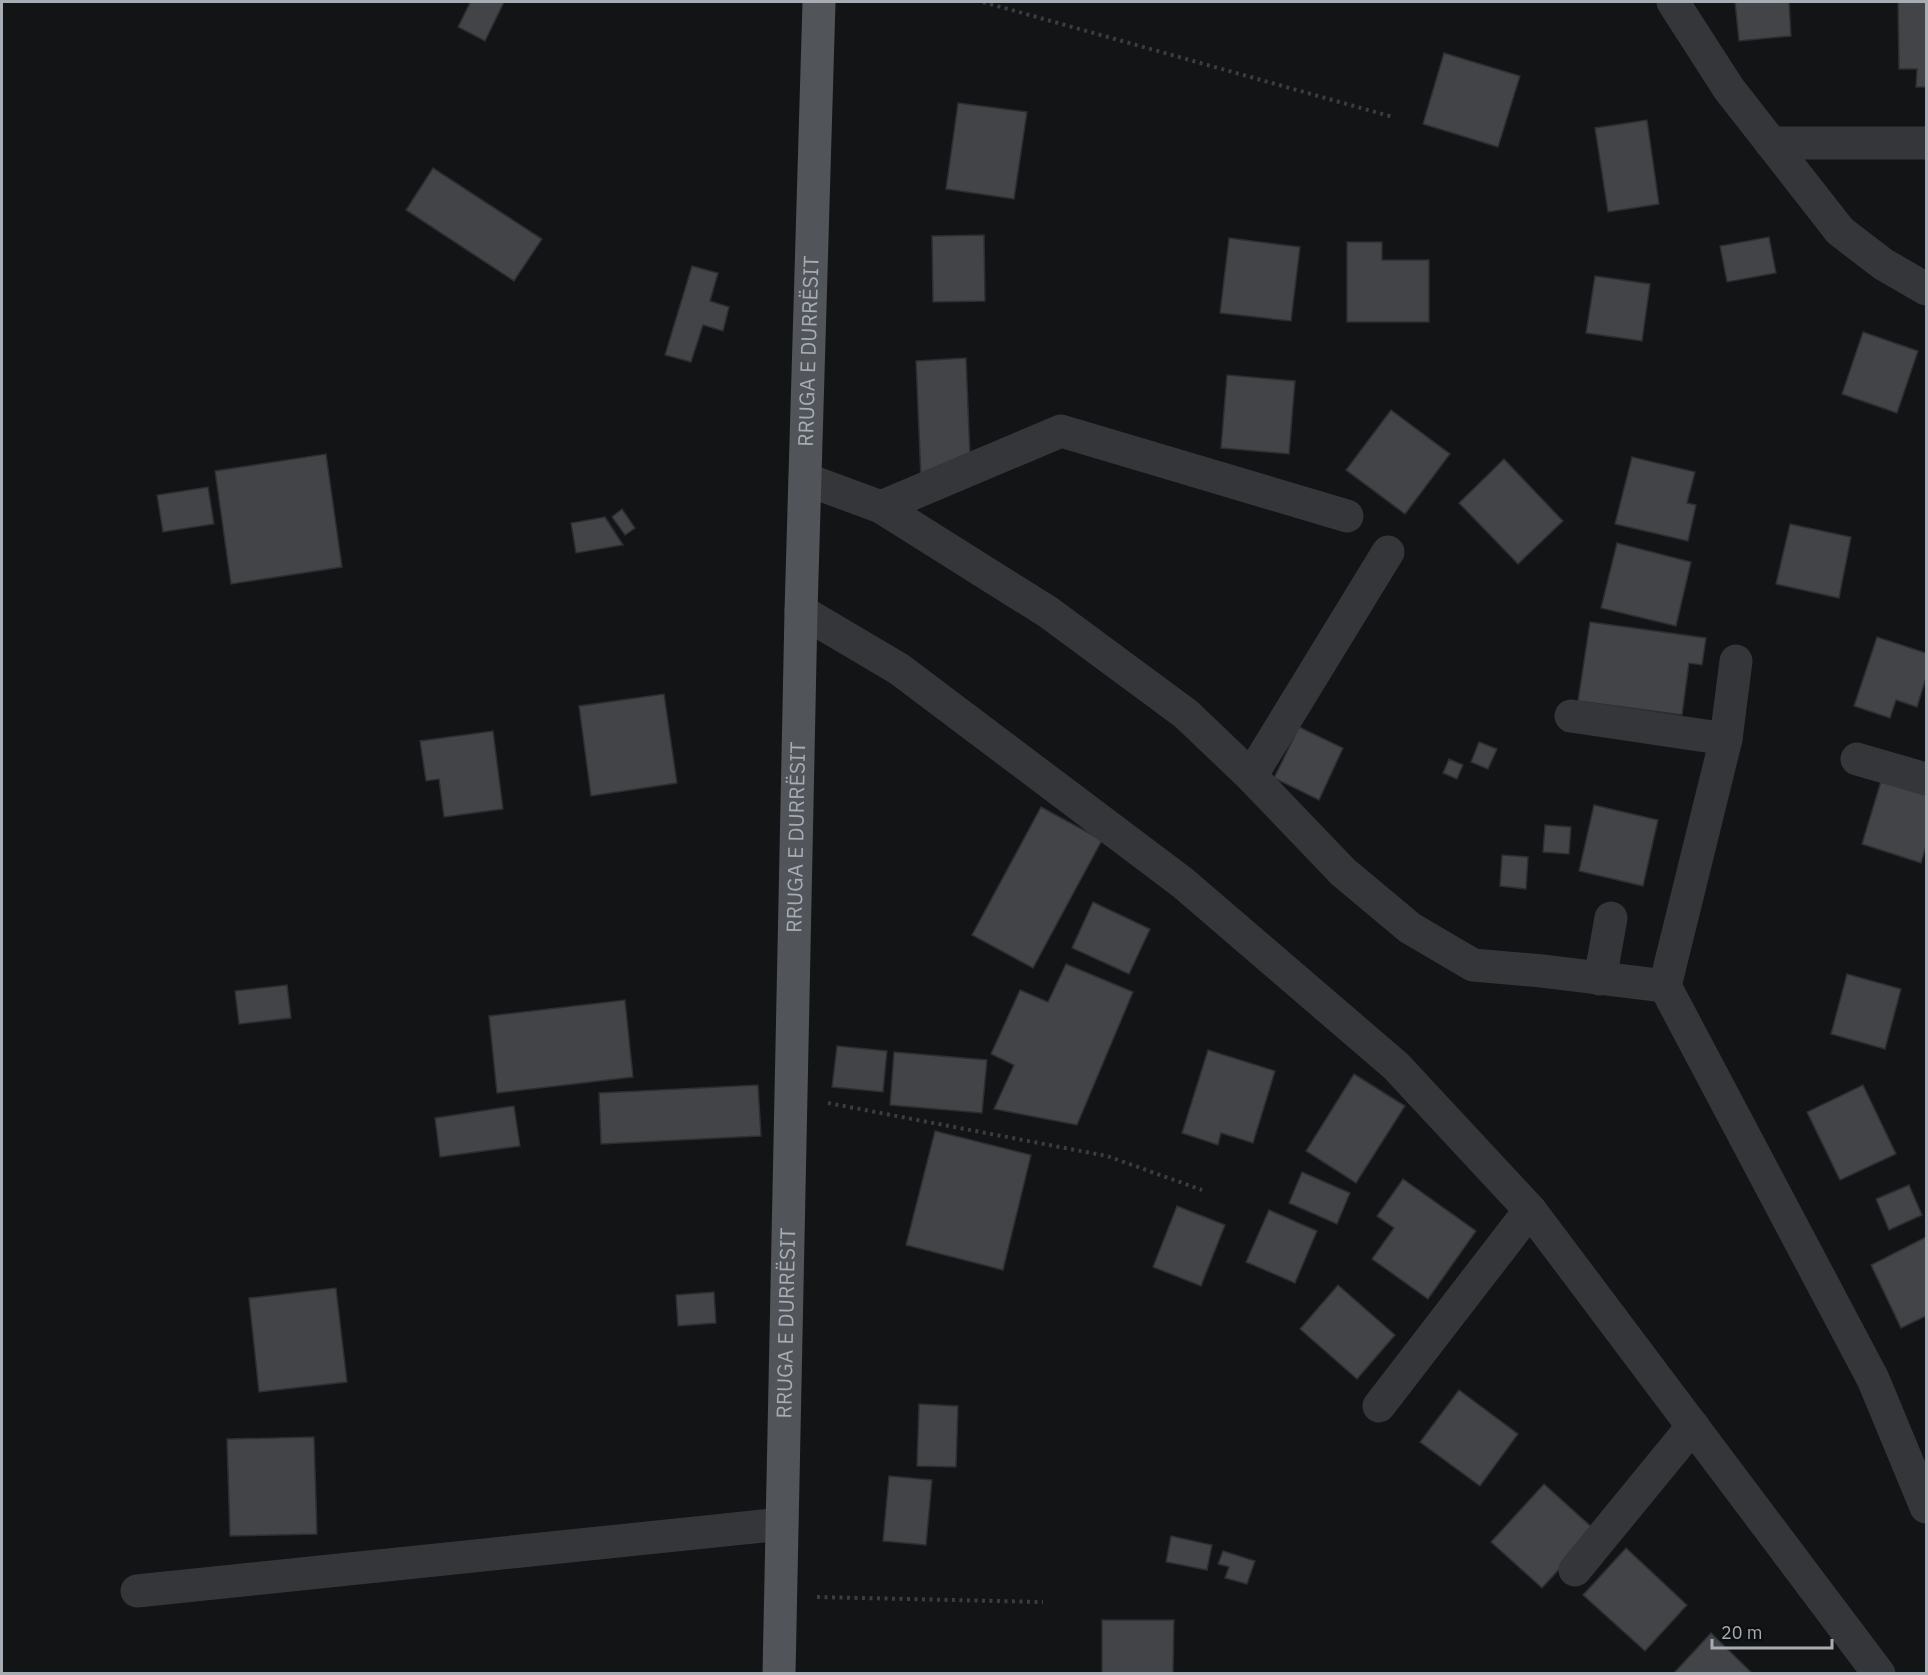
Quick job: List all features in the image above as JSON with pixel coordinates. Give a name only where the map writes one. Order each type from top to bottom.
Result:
[{"type":"main road","name":"RRUGA E DURRËSIT","points":[[779,1674],[801,611],[819,2]]},
{"type":"street","points":[[1673,2],[1729,89],[1840,231],[1883,264],[1926,289]]},
{"type":"street","points":[[1771,143],[1926,143]]},
{"type":"street","points":[[881,507],[1061,431],[1347,516]]},
{"type":"street","points":[[805,479],[881,507],[1048,612],[1186,714],[1251,776],[1343,872],[1410,928],[1473,965],[1665,986]]},
{"type":"street","points":[[1251,776],[1388,552]]},
{"type":"street","points":[[801,611],[899,669],[1182,883],[1396,1066],[1530,1210],[1878,1673]]},
{"type":"street","points":[[1736,661],[1726,739],[1665,986],[1873,1379],[1926,1507]]},
{"type":"street","points":[[1571,716],[1726,739]]},
{"type":"street","points":[[1857,759],[1926,779]]},
{"type":"street","points":[[1600,979],[1611,918]]},
{"type":"street","points":[[1379,1406],[1530,1210]]},
{"type":"street","points":[[1575,1570],[1694,1426]]},
{"type":"street","points":[[137,1591],[782,1524]]},
{"type":"path","points":[[983,2],[1393,117]]},
{"type":"path","points":[[792,1096],[1107,1156],[1202,1190]]},
{"type":"path","points":[[781,1596],[1043,1602]]},
{"type":"building","points":[[466,2],[504,2],[485,41],[458,27],[470,3]]},
{"type":"building","points":[[1735,2],[1789,2],[1791,36],[1739,41]]},
{"type":"building","points":[[1898,2],[1926,2],[1926,87],[1916,87],[1917,69],[1899,69]]},
{"type":"building","points":[[1444,53],[1520,76],[1498,147],[1423,124]]},
{"type":"building","points":[[958,103],[1027,112],[1014,199],[946,189]]},
{"type":"building","points":[[1647,120],[1659,204],[1608,212],[1595,128]]},
{"type":"building","points":[[433,168],[542,239],[514,281],[406,210]]},
{"type":"building","points":[[984,235],[985,301],[933,302],[932,236]]},
{"type":"building","points":[[1769,237],[1776,273],[1727,282],[1720,246]]},
{"type":"building","points":[[1229,238],[1300,247],[1291,321],[1220,313]]},
{"type":"building","points":[[1347,242],[1382,242],[1382,260],[1429,260],[1429,322],[1347,322]]},
{"type":"building","points":[[692,266],[718,273],[710,301],[729,307],[723,331],[703,325],[691,362],[665,355]]},
{"type":"building","points":[[1595,276],[1650,284],[1642,341],[1586,333]]},
{"type":"building","points":[[1863,332],[1918,351],[1897,413],[1842,394]]},
{"type":"building","points":[[966,358],[970,456],[921,480],[916,361]]},
{"type":"building","points":[[1227,375],[1295,381],[1289,454],[1221,448]]},
{"type":"building","points":[[1391,410],[1450,454],[1405,514],[1346,470]]},
{"type":"building","points":[[326,454],[342,567],[231,584],[215,471]]},
{"type":"building","points":[[1632,457],[1695,472],[1687,503],[1696,505],[1688,541],[1615,524]]},
{"type":"building","points":[[1504,459],[1563,521],[1518,564],[1459,503]]},
{"type":"building","points":[[208,487],[214,524],[163,532],[157,495]]},
{"type":"building","points":[[622,509],[635,528],[625,535],[612,517]]},
{"type":"building","points":[[605,517],[623,545],[576,553],[571,523]]},
{"type":"building","points":[[1790,524],[1851,537],[1839,598],[1776,584]]},
{"type":"building","points":[[1617,543],[1691,562],[1676,626],[1601,608]]},
{"type":"building","points":[[1590,622],[1706,638],[1702,665],[1689,663],[1682,715],[1578,701]]},
{"type":"building","points":[[1877,637],[1926,653],[1926,678],[1917,707],[1896,700],[1890,718],[1854,706]]},
{"type":"building","points":[[664,694],[677,783],[591,796],[579,706]]},
{"type":"building","points":[[1299,727],[1343,748],[1319,800],[1274,778]]},
{"type":"building","points":[[493,731],[503,809],[444,817],[439,779],[426,781],[420,741]]},
{"type":"building","points":[[1479,742],[1497,749],[1488,769],[1471,762]]},
{"type":"building","points":[[1449,759],[1463,765],[1457,779],[1443,773]]},
{"type":"building","points":[[1882,778],[1926,792],[1926,846],[1921,863],[1862,844]]},
{"type":"building","points":[[1594,805],[1658,820],[1643,886],[1579,871]]},
{"type":"building","points":[[1041,807],[1102,840],[1033,968],[972,935]]},
{"type":"building","points":[[1545,825],[1571,827],[1569,854],[1543,852]]},
{"type":"building","points":[[1502,855],[1528,857],[1526,889],[1500,886]]},
{"type":"building","points":[[1093,902],[1150,929],[1129,974],[1072,948]]},
{"type":"building","points":[[1066,964],[1133,992],[1077,1125],[994,1109],[1014,1065],[991,1054],[1020,990],[1048,1002]]},
{"type":"building","points":[[1847,974],[1901,989],[1885,1049],[1831,1034]]},
{"type":"building","points":[[287,985],[291,1018],[239,1024],[235,991]]},
{"type":"building","points":[[625,1000],[633,1077],[497,1093],[489,1016]]},
{"type":"building","points":[[837,1046],[887,1051],[883,1092],[832,1087]]},
{"type":"building","points":[[1208,1050],[1275,1071],[1253,1143],[1221,1133],[1218,1145],[1182,1133]]},
{"type":"building","points":[[894,1052],[987,1060],[982,1113],[890,1105]]},
{"type":"building","points":[[1354,1074],[1405,1106],[1356,1183],[1306,1151]]},
{"type":"building","points":[[758,1085],[761,1136],[601,1144],[599,1093]]},
{"type":"building","points":[[1863,1085],[1896,1154],[1840,1180],[1807,1112]]},
{"type":"building","points":[[514,1106],[520,1146],[440,1157],[435,1118]]},
{"type":"building","points":[[935,1131],[1031,1155],[1003,1270],[906,1245]]},
{"type":"building","points":[[1302,1172],[1350,1193],[1337,1224],[1289,1203]]},
{"type":"building","points":[[1403,1179],[1476,1231],[1428,1299],[1372,1259],[1394,1228],[1377,1216]]},
{"type":"building","points":[[1909,1185],[1922,1215],[1889,1230],[1876,1199]]},
{"type":"building","points":[[1177,1206],[1225,1225],[1201,1286],[1153,1267]]},
{"type":"building","points":[[1269,1210],[1317,1231],[1295,1283],[1246,1262]]},
{"type":"building","points":[[1926,1237],[1926,1316],[1901,1328],[1871,1265]]},
{"type":"building","points":[[1338,1285],[1395,1335],[1357,1379],[1300,1329]]},
{"type":"building","points":[[336,1288],[347,1382],[259,1392],[249,1298]]},
{"type":"building","points":[[714,1292],[716,1323],[678,1326],[676,1295]]},
{"type":"building","points":[[1459,1390],[1518,1434],[1480,1486],[1420,1442]]},
{"type":"building","points":[[919,1404],[958,1406],[956,1467],[917,1466]]},
{"type":"building","points":[[314,1437],[317,1534],[230,1536],[227,1439]]},
{"type":"building","points":[[889,1476],[932,1480],[926,1545],[883,1541]]},
{"type":"building","points":[[1544,1484],[1595,1530],[1542,1588],[1491,1542]]},
{"type":"building","points":[[1171,1536],[1212,1545],[1207,1570],[1166,1562]]},
{"type":"building","points":[[1626,1548],[1687,1605],[1645,1651],[1583,1595]]},
{"type":"building","points":[[1223,1551],[1255,1561],[1247,1584],[1225,1578],[1229,1567],[1218,1564]]},
{"type":"building","points":[[1102,1620],[1174,1620],[1173,1674],[1102,1674]]},
{"type":"building","points":[[1711,1633],[1753,1674],[1673,1674]]}]
